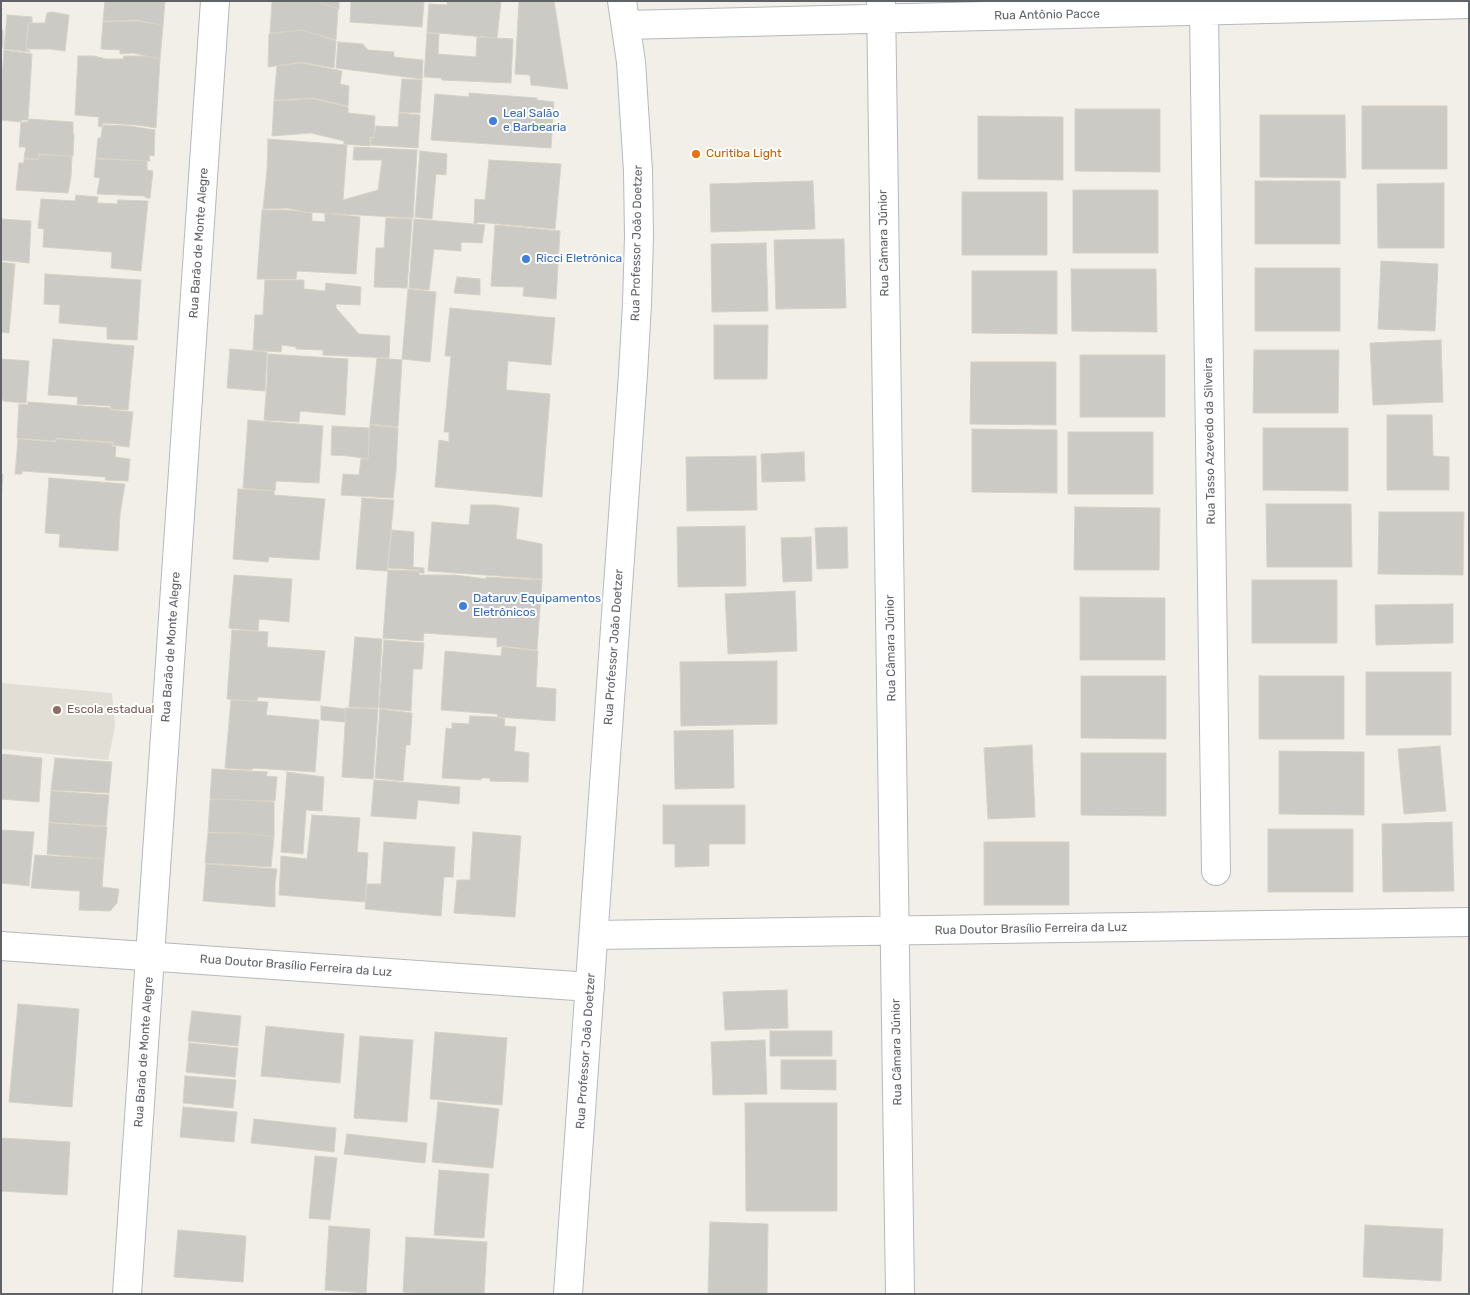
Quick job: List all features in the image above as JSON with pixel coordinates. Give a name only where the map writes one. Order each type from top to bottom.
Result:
[{"type":"street","name":"Rua Barão de Monte Alegre","points":[[128,1294],[215,1]]},
{"type":"street","name":"Rua Antônio Pacce","points":[[624,13],[881,10],[1204,11],[1469,4]]},
{"type":"street","name":"Rua Câmara Júnior","points":[[881,10],[900,1294]]},
{"type":"street","name":"Rua Tasso Azevedo da Silveira","points":[[1204,11],[1216,871]]},
{"type":"street","name":"Rua Professor João Doetzer","points":[[568,1294],[633,383],[637,304],[638,171],[633,88],[624,13]]},
{"type":"street","name":"Rua Doutor Brasílio Ferreira da Luz","points":[[594,935],[1469,922]]},
{"type":"street","name":"Rua Doutor Brasílio Ferreira da Luz","points":[[1,946],[590,986]]},
{"type":"shaded area","name":"Escola estadual","points":[[1,683],[112,693],[115,727],[108,760],[1,749]]},
{"type":"building","points":[[105,1],[165,1],[163,25],[136,20],[103,21]]},
{"type":"building","points":[[315,1],[338,9],[336,40],[302,30],[270,33],[272,2]]},
{"type":"building","points":[[316,1],[339,1],[339,9]]},
{"type":"building","points":[[351,1],[424,1],[422,27],[350,22]]},
{"type":"building","points":[[447,1],[501,1],[497,38],[427,32],[429,4],[447,5]]},
{"type":"building","points":[[519,1],[554,1],[568,89],[531,85],[530,75],[515,74]]},
{"type":"building","points":[[47,13],[69,15],[65,51],[26,49],[29,23],[45,23]]},
{"type":"building","points":[[7,15],[32,17],[32,23],[28,23],[26,50],[30,52],[4,49]]},
{"type":"building","points":[[136,21],[163,25],[160,59],[133,53],[120,54],[120,50],[101,49],[103,22]]},
{"type":"building","points":[[1,30],[3,30],[3,47],[1,47]]},
{"type":"building","points":[[302,30],[336,41],[334,68],[301,62],[268,67],[269,34]]},
{"type":"building","points":[[427,33],[439,34],[438,54],[476,57],[477,37],[513,39],[511,83],[442,80],[441,78],[424,77]]},
{"type":"building","points":[[338,42],[363,44],[368,50],[394,52],[394,57],[423,60],[422,79],[336,68]]},
{"type":"building","points":[[4,50],[32,54],[28,120],[21,120],[21,122],[1,120]]},
{"type":"building","points":[[78,56],[123,59],[124,56],[142,56],[160,59],[156,128],[103,123],[102,127],[98,126],[99,117],[75,115]]},
{"type":"building","points":[[301,63],[342,71],[340,84],[349,86],[348,106],[313,98],[274,100],[277,66]]},
{"type":"building","points":[[402,79],[422,80],[420,113],[399,112]]},
{"type":"building","name":"Leal Salão e Barbearia","points":[[469,93],[537,98],[537,100],[554,102],[551,148],[431,140],[435,94],[469,97]]},
{"type":"building","points":[[313,99],[348,107],[348,113],[375,116],[374,137],[370,137],[370,146],[344,144],[344,141],[311,133],[272,136],[274,101]]},
{"type":"building","points":[[1362,106],[1447,106],[1447,169],[1362,169]]},
{"type":"building","points":[[1075,109],[1160,109],[1160,172],[1075,171]]},
{"type":"building","points":[[399,113],[420,115],[418,148],[371,145],[371,138],[374,138],[376,126],[398,127]]},
{"type":"building","points":[[1260,115],[1345,115],[1346,178],[1260,177]]},
{"type":"building","points":[[978,116],[1063,117],[1063,180],[978,179]]},
{"type":"building","points":[[28,119],[73,122],[73,156],[39,154],[38,159],[24,158],[26,147],[19,147],[21,123],[28,122]]},
{"type":"building","points":[[104,125],[130,126],[155,130],[154,156],[149,155],[150,161],[96,158],[98,138],[101,138]]},
{"type":"building","points":[[268,139],[347,145],[343,200],[378,190],[382,160],[353,160],[354,147],[417,150],[413,218],[305,212],[287,208],[263,209]]},
{"type":"building","points":[[420,151],[447,154],[446,175],[436,174],[432,219],[415,217]]},
{"type":"building","points":[[40,155],[72,156],[68,193],[16,190],[19,163],[24,163],[24,159],[38,160]]},
{"type":"building","points":[[96,159],[147,161],[147,170],[153,171],[150,198],[145,196],[97,194],[100,178],[94,177]]},
{"type":"building","points":[[489,160],[561,164],[555,229],[474,223],[475,199],[485,200]]},
{"type":"building","points":[[813,181],[815,229],[711,232],[710,184]]},
{"type":"building","points":[[1255,181],[1340,181],[1340,244],[1255,244]]},
{"type":"building","points":[[1444,183],[1444,248],[1378,248],[1377,184]]},
{"type":"building","points":[[1073,190],[1158,190],[1158,253],[1073,253]]},
{"type":"building","points":[[962,192],[1047,192],[1047,255],[962,255]]},
{"type":"building","points":[[76,195],[98,197],[97,203],[117,204],[118,200],[148,201],[141,271],[111,268],[112,252],[43,247],[44,229],[38,228],[41,199],[75,201]]},
{"type":"building","points":[[262,210],[312,213],[312,221],[325,222],[325,213],[360,217],[356,274],[297,271],[296,279],[257,279]]},
{"type":"building","points":[[386,218],[412,219],[407,288],[374,287],[376,248],[384,248]]},
{"type":"building","points":[[1,219],[31,221],[29,263],[1,260]]},
{"type":"building","points":[[414,219],[485,225],[482,243],[461,242],[461,251],[434,249],[429,290],[409,288]]},
{"type":"building","name":"Ricci Eletrônica","points":[[495,225],[560,231],[556,299],[523,296],[524,287],[491,286]]},
{"type":"building","points":[[844,239],[846,308],[776,309],[774,240]]},
{"type":"building","points":[[766,243],[768,311],[712,312],[711,244]]},
{"type":"building","points":[[1381,261],[1438,264],[1435,331],[1378,329]]},
{"type":"building","points":[[1,262],[15,264],[9,333],[1,332]]},
{"type":"building","points":[[1255,268],[1340,268],[1340,331],[1255,331]]},
{"type":"building","points":[[1071,269],[1156,269],[1157,332],[1072,331]]},
{"type":"building","points":[[972,271],[1057,271],[1057,334],[972,333]]},
{"type":"building","points":[[45,274],[141,280],[137,340],[107,339],[107,327],[59,323],[60,305],[44,304]]},
{"type":"building","points":[[457,277],[480,279],[480,295],[454,293]]},
{"type":"building","points":[[265,280],[304,280],[304,289],[325,291],[326,283],[361,287],[360,305],[336,304],[336,308],[359,334],[390,336],[389,358],[323,355],[323,350],[296,349],[296,347],[282,345],[281,352],[253,350],[255,315],[263,315]]},
{"type":"building","points":[[408,289],[436,292],[430,362],[402,359]]},
{"type":"building","points":[[450,308],[555,318],[551,365],[508,361],[506,390],[550,394],[542,497],[435,487],[439,440],[449,442],[449,432],[444,432],[451,356],[445,356]]},
{"type":"building","points":[[714,325],[768,325],[767,379],[714,379]]},
{"type":"building","points":[[53,339],[134,346],[128,410],[110,409],[111,406],[77,404],[78,397],[48,395]]},
{"type":"building","points":[[1441,340],[1443,402],[1373,405],[1370,343]]},
{"type":"building","points":[[230,349],[267,352],[265,391],[227,388]]},
{"type":"building","points":[[1254,350],[1339,350],[1338,413],[1253,413]]},
{"type":"building","points":[[268,354],[348,359],[345,415],[300,411],[299,422],[264,420]]},
{"type":"building","points":[[1080,355],[1165,355],[1165,417],[1080,417]]},
{"type":"building","points":[[377,358],[402,360],[398,427],[370,424]]},
{"type":"building","points":[[1,359],[29,361],[26,403],[3,401],[1,399]]},
{"type":"building","points":[[971,362],[1056,362],[1056,425],[970,424]]},
{"type":"building","points":[[28,402],[110,408],[110,410],[133,412],[129,447],[113,445],[113,442],[56,438],[55,441],[17,438],[19,404],[28,405]]},
{"type":"building","points":[[1387,415],[1432,415],[1433,456],[1449,457],[1449,490],[1387,490]]},
{"type":"building","points":[[248,420],[323,426],[319,483],[276,481],[275,491],[243,488]]},
{"type":"building","points":[[370,425],[398,428],[393,498],[341,495],[343,474],[359,475],[361,459],[368,459]]},
{"type":"building","points":[[332,426],[369,428],[368,459],[331,455]]},
{"type":"building","points":[[1263,428],[1348,428],[1348,491],[1263,490]]},
{"type":"building","points":[[972,429],[1057,430],[1057,493],[972,492]]},
{"type":"building","points":[[1068,432],[1153,432],[1153,494],[1068,494]]},
{"type":"building","points":[[18,439],[56,442],[56,439],[112,443],[112,446],[116,447],[115,457],[130,459],[128,481],[105,480],[106,477],[22,471],[22,474],[15,474]]},
{"type":"building","points":[[804,452],[805,481],[762,482],[761,454]]},
{"type":"building","points":[[756,456],[757,510],[687,511],[686,457]]},
{"type":"building","points":[[1,474],[3,474],[1,503]]},
{"type":"building","points":[[49,478],[125,484],[120,514],[118,551],[59,547],[60,534],[45,533]]},
{"type":"building","points":[[238,489],[274,491],[274,495],[325,499],[319,560],[269,557],[268,562],[233,559]]},
{"type":"building","points":[[362,498],[394,500],[387,571],[356,569]]},
{"type":"building","points":[[1266,504],[1351,504],[1352,567],[1267,567]]},
{"type":"building","points":[[471,505],[496,505],[519,508],[516,539],[542,544],[542,579],[428,571],[432,522],[469,525]]},
{"type":"building","points":[[1075,507],[1160,508],[1159,570],[1074,570]]},
{"type":"building","points":[[1379,512],[1464,512],[1463,575],[1378,574]]},
{"type":"building","points":[[745,526],[746,586],[678,587],[677,527]]},
{"type":"building","points":[[847,527],[848,568],[817,569],[815,528]]},
{"type":"building","points":[[392,530],[414,532],[413,567],[424,568],[424,573],[420,573],[419,570],[388,568]]},
{"type":"building","points":[[811,537],[812,581],[783,582],[781,538]]},
{"type":"building","name":"Dataruv Equipamentos Eletrônicos","points":[[388,570],[419,571],[419,575],[542,580],[537,650],[497,647],[497,638],[424,633],[423,641],[383,638]]},
{"type":"building","points":[[234,575],[292,579],[289,622],[259,619],[258,631],[229,628]]},
{"type":"building","points":[[1252,580],[1337,580],[1337,643],[1252,643]]},
{"type":"building","points":[[795,591],[797,651],[728,654],[725,594]]},
{"type":"building","points":[[1080,597],[1165,598],[1165,660],[1080,660]]},
{"type":"building","points":[[1453,604],[1453,643],[1376,645],[1375,605]]},
{"type":"building","points":[[232,630],[268,632],[267,647],[325,651],[320,701],[258,697],[257,701],[227,699]]},
{"type":"building","points":[[355,637],[382,639],[378,708],[349,707]]},
{"type":"building","points":[[384,640],[424,643],[422,669],[413,669],[411,711],[379,708]]},
{"type":"building","points":[[502,647],[538,651],[536,687],[556,689],[555,721],[441,710],[445,651],[501,656]]},
{"type":"building","points":[[777,661],[777,724],[681,726],[680,662]]},
{"type":"building","points":[[1366,672],[1451,672],[1451,735],[1366,735]]},
{"type":"building","points":[[1081,676],[1166,676],[1166,739],[1081,738]]},
{"type":"building","points":[[1259,676],[1344,676],[1344,739],[1259,739]]},
{"type":"building","points":[[231,700],[268,702],[266,715],[319,720],[315,772],[225,768]]},
{"type":"building","points":[[321,706],[345,709],[345,722],[321,720]]},
{"type":"building","points":[[346,708],[378,709],[373,779],[342,777]]},
{"type":"building","points":[[380,709],[412,713],[410,745],[406,745],[403,781],[375,778]]},
{"type":"building","points":[[470,716],[505,719],[504,726],[516,727],[514,751],[529,753],[528,782],[490,781],[490,778],[481,778],[481,780],[442,778],[446,728],[452,729],[452,723],[469,724]]},
{"type":"building","points":[[733,730],[734,788],[675,789],[674,731]]},
{"type":"building","points":[[1032,745],[1035,817],[988,819],[984,748]]},
{"type":"building","points":[[1440,746],[1446,811],[1404,814],[1398,749]]},
{"type":"building","points":[[1279,751],[1364,752],[1364,815],[1279,814]]},
{"type":"building","points":[[1081,753],[1166,753],[1166,816],[1081,815]]},
{"type":"building","points":[[1,754],[42,758],[39,802],[1,799]]},
{"type":"building","points":[[55,758],[112,762],[109,793],[51,790]]},
{"type":"building","points":[[212,769],[268,772],[266,776],[277,777],[275,801],[210,799]]},
{"type":"building","points":[[287,772],[324,777],[322,811],[306,810],[303,854],[281,852]]},
{"type":"building","points":[[374,780],[460,787],[459,804],[418,800],[416,819],[371,816]]},
{"type":"building","points":[[51,791],[109,795],[106,826],[49,822]]},
{"type":"building","points":[[210,800],[274,802],[274,837],[243,833],[208,832]]},
{"type":"building","points":[[663,805],[745,805],[745,844],[709,844],[709,866],[675,867],[675,844],[663,844]]},
{"type":"building","points":[[312,815],[360,818],[357,852],[368,853],[365,902],[279,895],[281,856],[307,859]]},
{"type":"building","points":[[1452,822],[1454,891],[1383,892],[1382,824]]},
{"type":"building","points":[[49,823],[107,827],[104,859],[47,854]]},
{"type":"building","points":[[1268,829],[1353,829],[1353,892],[1268,892]]},
{"type":"building","points":[[1,830],[34,832],[29,886],[1,883]]},
{"type":"building","points":[[473,832],[521,836],[515,917],[454,913],[457,880],[470,880]]},
{"type":"building","points":[[208,833],[243,833],[274,837],[271,867],[205,863]]},
{"type":"building","points":[[384,842],[455,847],[453,877],[444,877],[441,916],[365,909],[367,884],[381,884]]},
{"type":"building","points":[[984,842],[1069,842],[1069,905],[984,905]]},
{"type":"building","points":[[35,855],[104,859],[102,887],[119,889],[117,903],[110,911],[79,910],[80,891],[31,888]]},
{"type":"building","points":[[206,864],[277,869],[275,907],[203,901]]},
{"type":"building","points":[[787,990],[788,1028],[725,1030],[723,992]]},
{"type":"building","points":[[18,1004],[79,1009],[72,1107],[9,1102]]},
{"type":"building","points":[[192,1011],[241,1016],[238,1046],[188,1041]]},
{"type":"building","points":[[266,1026],[344,1034],[340,1083],[261,1076]]},
{"type":"building","points":[[770,1031],[832,1031],[832,1056],[770,1056]]},
{"type":"building","points":[[435,1032],[507,1038],[502,1105],[430,1099]]},
{"type":"building","points":[[360,1036],[413,1040],[407,1122],[354,1118]]},
{"type":"building","points":[[765,1040],[767,1094],[713,1095],[711,1042]]},
{"type":"building","points":[[189,1043],[238,1048],[235,1077],[186,1072]]},
{"type":"building","points":[[781,1060],[836,1060],[836,1090],[781,1089]]},
{"type":"building","points":[[185,1076],[236,1080],[233,1108],[183,1103]]},
{"type":"building","points":[[438,1102],[499,1109],[493,1168],[432,1162]]},
{"type":"building","points":[[745,1103],[837,1103],[837,1211],[746,1211]]},
{"type":"building","points":[[183,1107],[237,1112],[234,1142],[180,1137]]},
{"type":"building","points":[[254,1119],[336,1128],[334,1152],[251,1143]]},
{"type":"building","points":[[347,1134],[427,1143],[425,1163],[344,1154]]},
{"type":"building","points":[[1,1138],[70,1142],[67,1195],[1,1191]]},
{"type":"building","points":[[315,1156],[337,1158],[330,1220],[309,1218]]},
{"type":"building","points":[[439,1170],[489,1174],[484,1238],[434,1235]]},
{"type":"building","points":[[710,1222],[768,1224],[767,1294],[708,1294]]},
{"type":"building","points":[[1365,1225],[1443,1229],[1441,1281],[1363,1277]]},
{"type":"building","points":[[329,1226],[370,1229],[366,1293],[325,1290]]},
{"type":"building","points":[[178,1230],[246,1236],[243,1282],[174,1277]]},
{"type":"building","points":[[406,1237],[487,1242],[484,1294],[403,1292]]},
{"type":"place","name":"Leal Salão e Barbearia","points":[[493,121]]},
{"type":"place","name":"Curitiba Light","points":[[696,154]]},
{"type":"place","name":"Ricci Eletrônica","points":[[526,259]]},
{"type":"place","name":"Dataruv Equipamentos Eletrônicos","points":[[463,606]]},
{"type":"place","name":"Escola estadual","points":[[57,710]]}]
